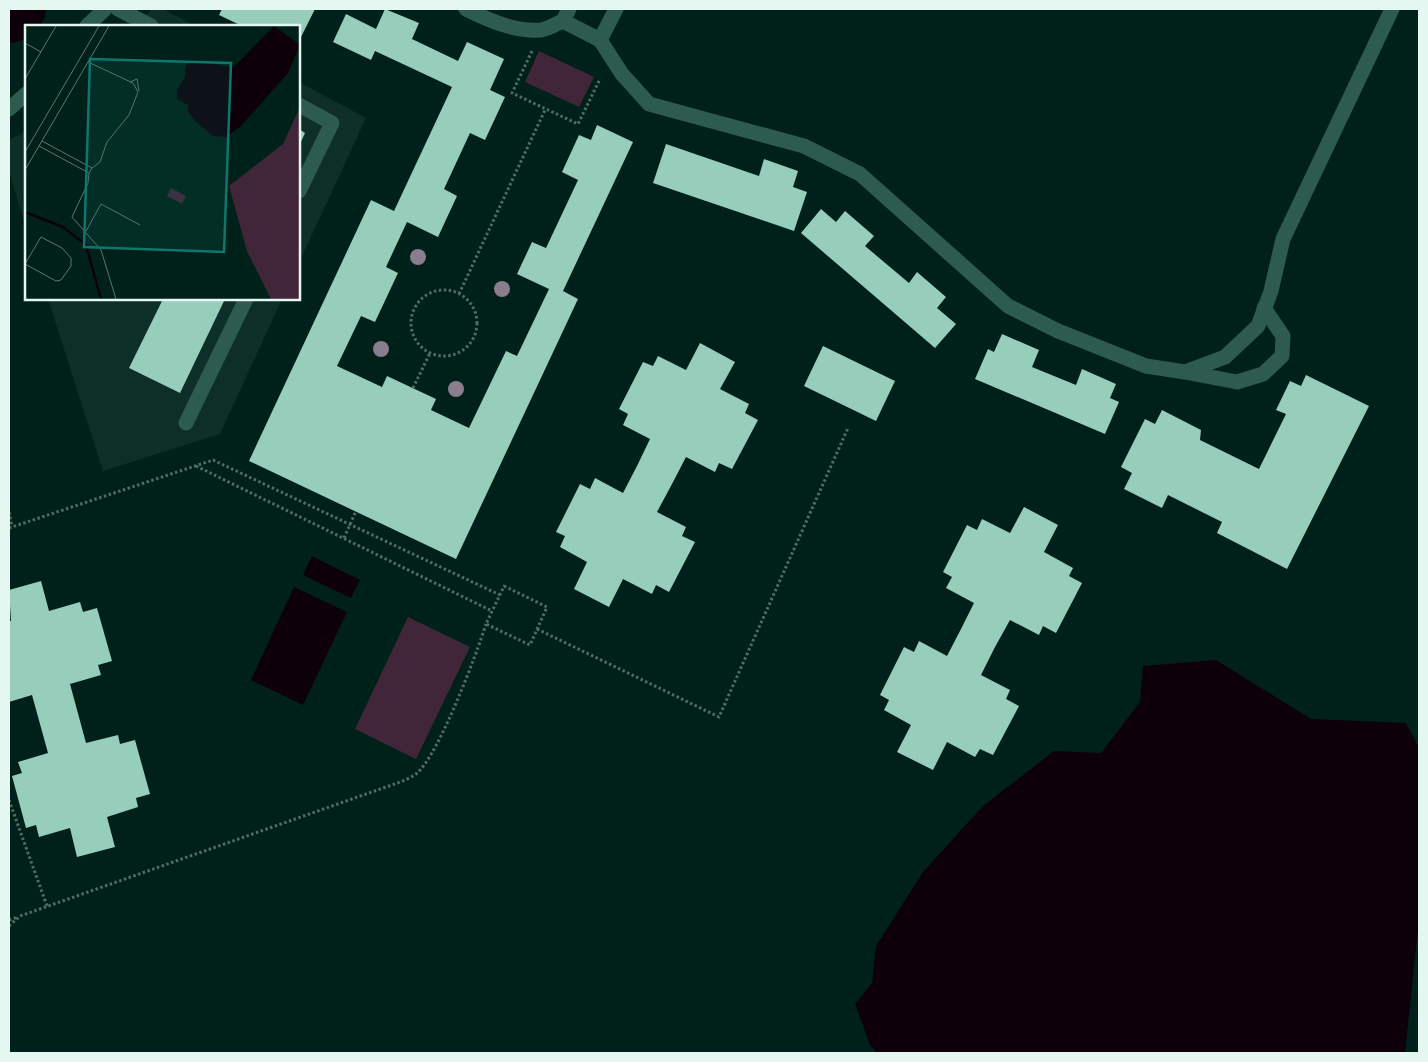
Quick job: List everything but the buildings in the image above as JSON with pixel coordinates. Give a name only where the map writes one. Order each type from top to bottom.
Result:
[{"type":"lane","points":[[88,25],[105,9]]},
{"type":"lane","points":[[118,9],[149,25]]},
{"type":"lane","points":[[466,9],[486,19],[512,27],[542,30],[566,15],[600,40],[622,74],[649,104],[804,146],[860,174],[1008,306],[1058,331],[1146,366],[1237,382],[1263,374],[1282,356],[1283,336],[1264,308]]},
{"type":"lane","points":[[600,40],[616,9]]},
{"type":"lane","points":[[1185,372],[1225,357],[1258,326],[1283,238],[1392,9]]},
{"type":"lane","points":[[9,109],[25,95]]},
{"type":"lane","points":[[300,106],[332,123],[300,189]]},
{"type":"lane","points":[[186,423],[246,300]]},
{"type":"path","points":[[542,30],[512,93],[578,124],[611,57]]},
{"type":"path","points":[[459,294],[545,110]]},
{"type":"path","points":[[445,290],[459,294],[472,306],[476,316],[477,327],[474,338],[458,354],[447,356],[430,353],[418,343],[413,334],[412,324],[415,308],[425,296],[435,292],[445,290]]},
{"type":"path","points":[[413,388],[430,353]]},
{"type":"path","points":[[537,629],[719,717],[848,428]]},
{"type":"path","points":[[9,512],[11,527],[213,460],[500,595]]},
{"type":"path","points":[[196,466],[492,611]]},
{"type":"path","points":[[344,538],[356,511]]},
{"type":"path","points":[[9,920],[393,784],[417,773],[432,754],[477,653],[486,624],[504,586],[548,607],[530,645],[486,624]]},
{"type":"path","points":[[9,800],[47,906]]},
{"type":"path","points":[[9,926],[20,916]]},
{"type":"shaded area","points":[[152,9],[163,9],[193,25],[139,25]]},
{"type":"shaded area","points":[[539,51],[594,77],[579,107],[525,82]]},
{"type":"shaded area","points":[[300,83],[366,118],[300,261]]},
{"type":"shaded area","points":[[25,132],[25,225],[9,172],[9,140]]},
{"type":"shaded area","points":[[48,300],[282,300],[220,434],[103,471]]},
{"type":"shaded area","points":[[312,556],[360,580],[351,598],[303,575]]},
{"type":"shaded area","points":[[294,587],[347,612],[303,705],[251,680]]},
{"type":"shaded area","points":[[408,617],[470,647],[416,759],[355,729]]},
{"type":"shaded area","points":[[1216,660],[1311,719],[1406,723],[1419,748],[1419,919],[1405,1053],[877,1053],[870,1045],[855,1004],[872,983],[876,946],[923,872],[982,807],[1054,751],[1101,753],[1140,702],[1143,666]]},
{"type":"waterway","points":[[9,18],[16,16],[21,9]]}]
